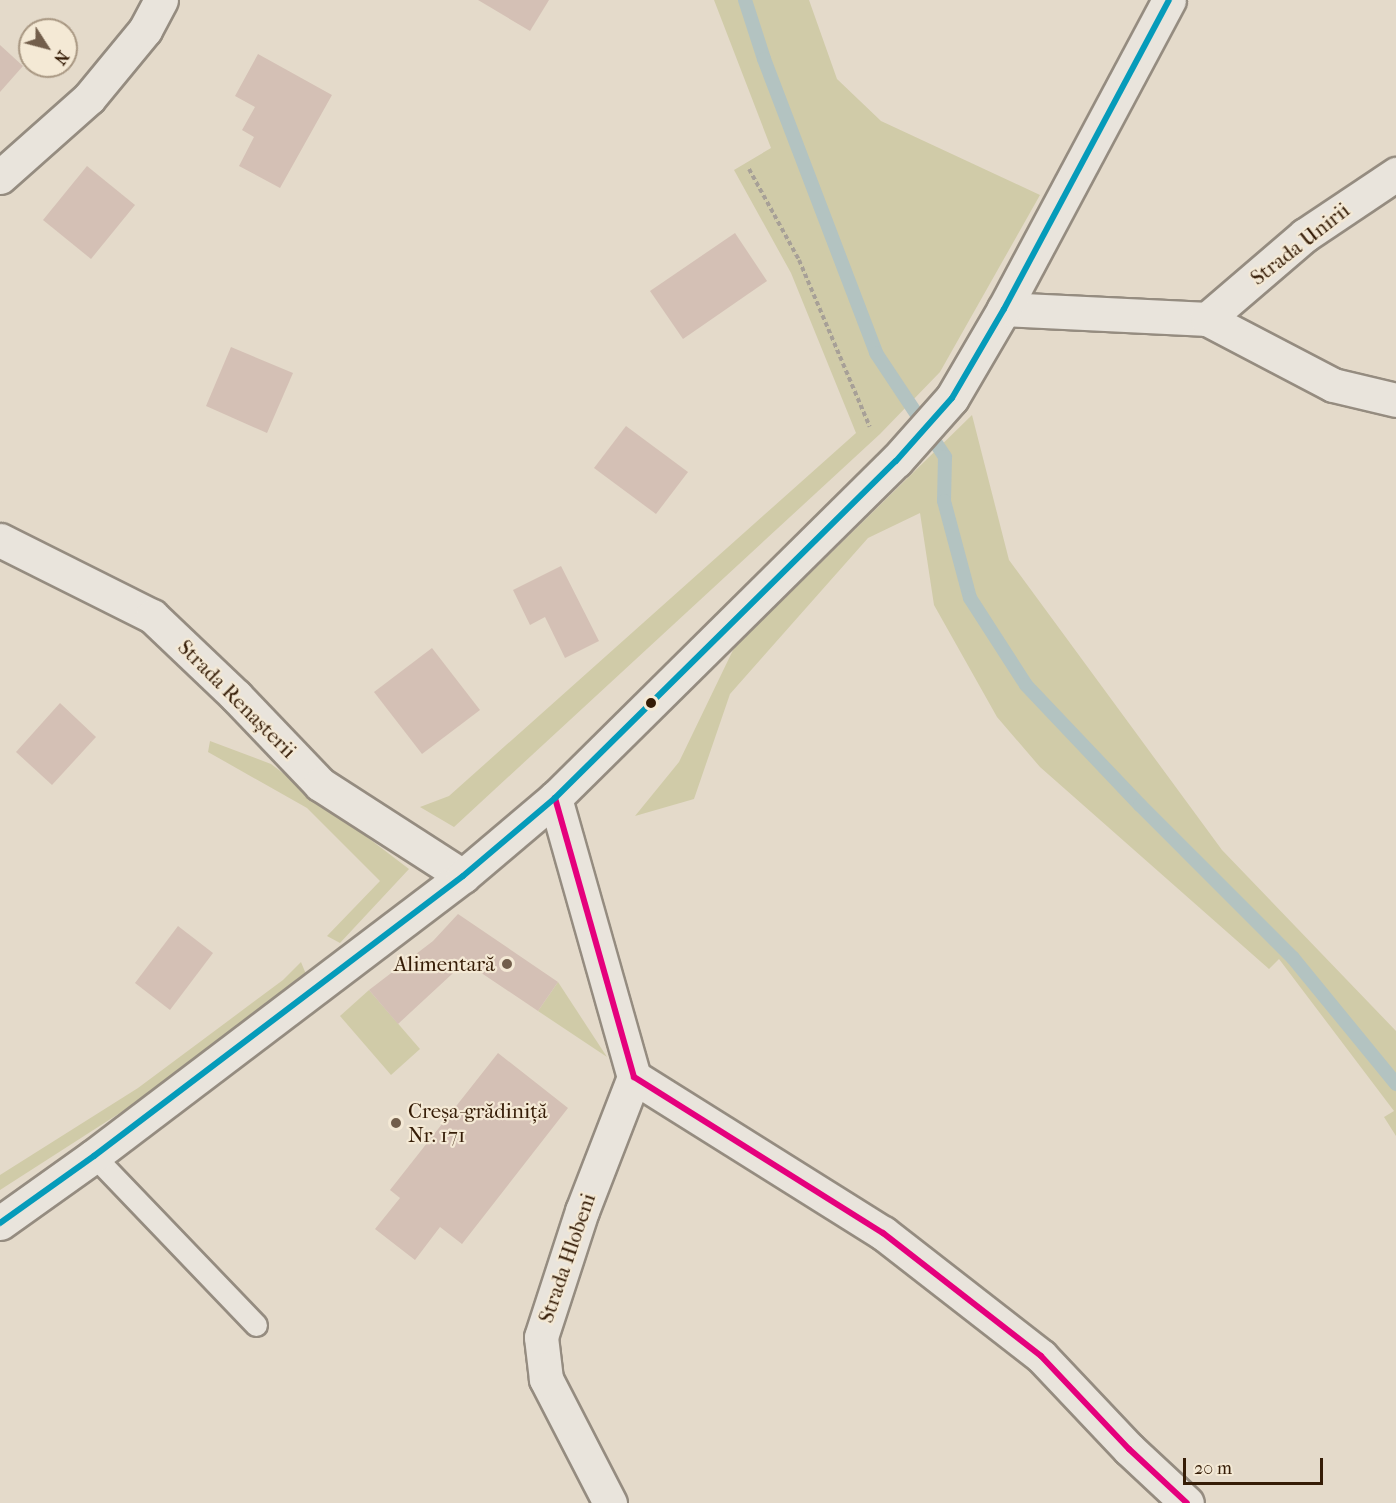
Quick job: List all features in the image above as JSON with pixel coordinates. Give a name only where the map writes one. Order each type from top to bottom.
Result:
[{"type":"street","points":[[0,177],[89,98],[145,30],[161,0]]},
{"type":"street","points":[[0,1223],[94,1156],[463,876],[555,798],[892,465],[952,398],[1004,309],[1169,0]]},
{"type":"street","name":"Strada Unirii","points":[[1207,320],[1305,235],[1396,174]]},
{"type":"street","points":[[1004,309],[1207,320],[1333,385],[1396,400]]},
{"type":"street","name":"Strada Renașterii","points":[[0,540],[152,616],[236,696],[320,784],[463,876]]},
{"type":"street","points":[[555,798],[634,1077],[892,1239],[1041,1356],[1129,1449],[1186,1503]]},
{"type":"street","name":"Strada Hlobeni","points":[[610,1503],[546,1379],[541,1337],[582,1211],[634,1077]]},
{"type":"lane","points":[[94,1156],[256,1325]]},
{"type":"path","points":[[749,169],[799,260],[892,465]]},
{"type":"shaded area","points":[[714,0],[809,0],[837,79],[881,121],[1040,195],[940,372],[880,434],[454,827],[420,807],[449,796],[856,433],[791,273],[734,170],[771,148]]},
{"type":"shaded area","points":[[972,415],[1009,560],[1222,850],[1396,1031],[1396,1136],[1384,1117],[1394,1111],[1279,959],[1269,969],[1040,767],[997,717],[934,605],[920,513],[868,538],[730,694],[694,799],[635,816],[679,762],[734,648]]},
{"type":"shaded area","points":[[210,741],[271,764],[409,869],[340,943],[327,936],[380,881],[307,808],[208,752]]},
{"type":"shaded area","points":[[301,962],[308,979],[165,1084],[0,1190],[0,1175],[138,1088],[283,980]]},
{"type":"shaded area","points":[[558,982],[607,1057],[538,1011]]},
{"type":"shaded area","points":[[369,990],[420,1049],[391,1075],[340,1016]]},
{"type":"building","points":[[478,0],[549,0],[530,31]]},
{"type":"building","points":[[0,45],[18,61],[18,72],[0,92]]},
{"type":"building","points":[[258,54],[332,95],[280,188],[239,166],[254,137],[242,130],[255,107],[235,96]]},
{"type":"building","points":[[87,166],[135,205],[91,259],[43,220]]},
{"type":"building","points":[[735,233],[767,281],[683,339],[650,291]]},
{"type":"building","points":[[231,347],[293,373],[267,433],[206,406]]},
{"type":"building","points":[[626,426],[688,472],[656,514],[594,468]]},
{"type":"building","points":[[561,566],[599,641],[565,658],[545,617],[530,625],[513,590]]},
{"type":"building","points":[[432,648],[480,710],[422,754],[374,692]]},
{"type":"building","points":[[60,703],[96,737],[52,785],[16,752]]},
{"type":"building","points":[[458,914],[558,982],[538,1011],[465,962],[398,1024],[369,990],[433,941]]},
{"type":"building","points":[[178,926],[213,953],[170,1010],[135,983]]},
{"type":"building","points":[[498,1053],[568,1108],[462,1244],[440,1227],[415,1260],[375,1229],[400,1198],[390,1190]]},
{"type":"waterway","points":[[745,0],[764,59],[876,353],[945,457],[944,501],[970,598],[1026,685],[1140,805],[1293,958],[1396,1084]]},
{"type":"transit line","points":[[0,1223],[94,1156],[463,876],[555,798],[896,461],[952,398],[1004,309],[1169,0]]},
{"type":"transit line","points":[[555,798],[634,1077],[883,1233],[1041,1356],[1129,1449],[1187,1503]]},
{"type":"place","name":"Alimentară","points":[[507,964]]},
{"type":"place","name":"Creșa-grădiniță Nr. 171","points":[[396,1123]]}]
